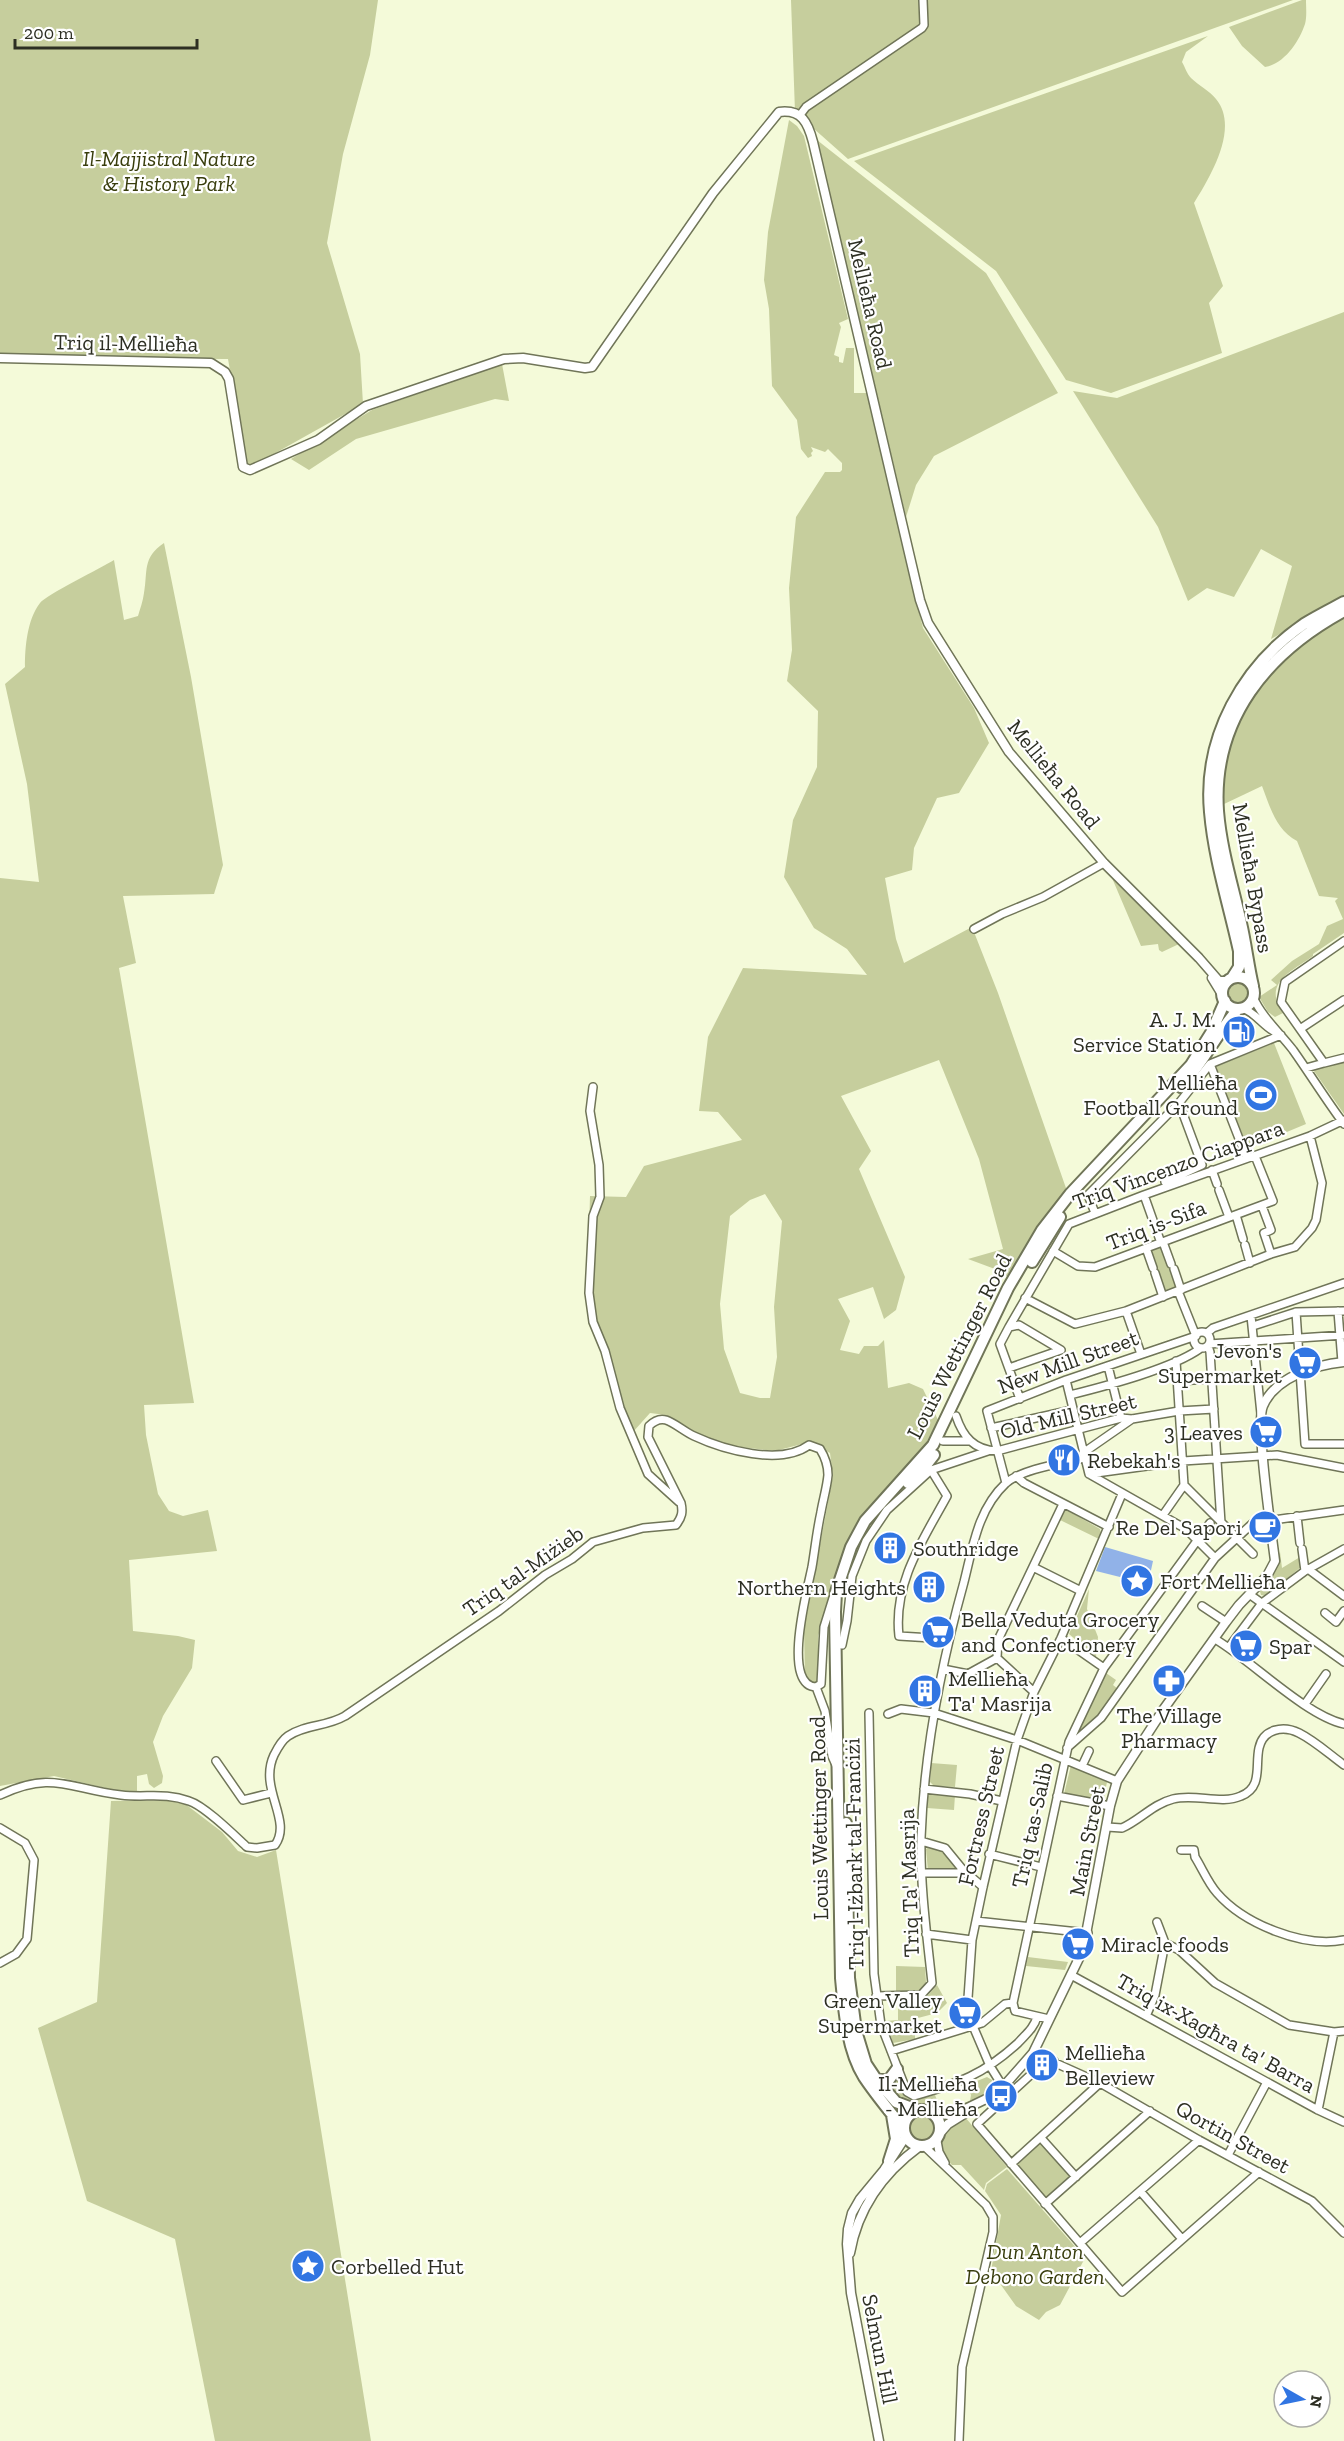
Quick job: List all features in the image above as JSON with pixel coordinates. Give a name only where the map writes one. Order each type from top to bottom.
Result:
[{"type":"highway","name":"Mellieħa Bypass","points":[[1230,980],[1239,967],[1239,951],[1209,809],[1209,786],[1218,736],[1240,690],[1268,654],[1304,624],[1344,602]]},
{"type":"highway","name":"Mellieħa Bypass","points":[[1253,991],[1221,835],[1218,793],[1223,751],[1240,709],[1267,669],[1294,642],[1344,611]]},
{"type":"highway","points":[[1244,978],[1253,991],[1251,1003],[1240,1009],[1228,1005],[1223,990],[1230,980],[1244,978]]},
{"type":"highway","name":"Louis Wettinger Road","points":[[905,2132],[864,2076],[856,2059],[844,2004],[841,1978],[836,1592],[851,1547],[865,1521],[933,1445],[1008,1288],[1042,1230],[1070,1194],[1191,1065],[1211,1033],[1224,998]]},
{"type":"highway","name":"Louis Wettinger Road","points":[[917,2110],[896,2102],[866,2064],[856,2031],[849,1978],[842,1645],[843,1594],[852,1559],[879,1513],[920,1473],[943,1441],[1014,1292],[1059,1219],[1099,1171],[1196,1070],[1227,1021],[1240,1009]]},
{"type":"highway","points":[[876,2079],[888,2081],[897,2069]]},
{"type":"highway","points":[[917,2110],[932,2113],[940,2124],[939,2136],[923,2147],[905,2132],[906,2117],[917,2110]]},
{"type":"highway","points":[[890,2161],[896,2139],[892,2114]]},
{"type":"main road","points":[[0,358],[212,363],[225,372],[228,379],[243,467],[250,470],[318,440],[366,406],[504,359],[523,358],[585,368],[592,367],[713,193],[779,112],[787,111],[800,115]]},
{"type":"main road","name":"Mellieħa Road","points":[[800,115],[807,122],[813,142],[920,600],[928,623],[1004,745],[1104,863],[1219,981],[1230,980]]},
{"type":"main road","name":"Mellieħa Road","points":[[1210,972],[1224,998]]},
{"type":"main road","points":[[1261,1414],[1263,1405],[1277,1385],[1299,1373],[1343,1362]]},
{"type":"main road","name":"Main Street","points":[[939,2136],[948,2124],[999,2094],[1033,2053],[1083,1950],[1110,1806],[1117,1781],[1161,1709],[1226,1622],[1267,1576],[1275,1562],[1261,1414]]},
{"type":"main road","name":"Main Street","points":[[932,2113],[949,2115],[957,2113],[988,2098],[1003,2087]]},
{"type":"main road","name":"Selmun Hill","points":[[879,2441],[856,2326],[847,2237],[852,2213],[890,2161],[905,2132]]},
{"type":"main road","name":"Selmun Hill","points":[[848,2264],[858,2222],[872,2194],[889,2173],[923,2147]]},
{"type":"street","points":[[800,115],[806,107],[922,28],[924,25],[923,0]]},
{"type":"street","points":[[974,929],[1002,914],[1043,897],[1104,863]]},
{"type":"street","points":[[1324,1063],[1281,1002],[1285,982],[1344,941]]},
{"type":"street","points":[[1253,991],[1259,1011],[1306,1068],[1343,1122]]},
{"type":"street","points":[[1300,1029],[1343,1002]]},
{"type":"street","points":[[1240,1009],[1254,1014],[1271,1031],[1281,1035]]},
{"type":"street","points":[[1095,1213],[1088,1195],[1179,1103],[1210,1064],[1281,1035]]},
{"type":"street","points":[[1306,1068],[1344,1058]]},
{"type":"street","points":[[1210,1064],[1245,1154]]},
{"type":"street","points":[[593,1087],[590,1111],[600,1165],[600,1197],[593,1216],[589,1293],[593,1322],[605,1351],[620,1408],[648,1474],[681,1503]]},
{"type":"street","points":[[1165,1182],[1202,1165],[1179,1103]]},
{"type":"street","name":"Triq Vincenzo Ciappara","points":[[1020,1399],[1000,1344],[1069,1224],[1343,1122]]},
{"type":"street","points":[[1025,1298],[1075,1324],[1126,1311],[1271,1254],[1295,1247],[1316,1220],[1322,1183],[1310,1136]]},
{"type":"street","name":"Triq is-Sifa","points":[[1053,1251],[1078,1266],[1095,1267],[1273,1201],[1255,1156]]},
{"type":"street","points":[[1212,1170],[1244,1242],[1250,1263]]},
{"type":"street","points":[[1144,1195],[1196,1336],[1195,1343],[1206,1346],[1342,1335]]},
{"type":"street","points":[[1262,1206],[1271,1230],[1264,1233],[1271,1254]]},
{"type":"street","points":[[1146,1248],[1163,1297]]},
{"type":"street","points":[[1196,1336],[1200,1332],[1207,1333],[1214,1328],[1292,1299],[1344,1283]]},
{"type":"street","points":[[1126,1311],[1141,1354]]},
{"type":"street","points":[[1253,1326],[1296,1312],[1341,1311],[1343,1362]]},
{"type":"street","points":[[1296,1312],[1305,1444],[1344,1444]]},
{"type":"street","points":[[1251,1316],[1261,1414]]},
{"type":"street","points":[[1009,1327],[1019,1325],[1061,1350],[1009,1368]]},
{"type":"street","points":[[1070,1395],[1113,1384],[1176,1361],[1206,1346],[1210,1337],[1207,1333]]},
{"type":"street","name":"New Mill Street","points":[[991,1428],[987,1411],[1066,1380],[1196,1336]]},
{"type":"street","points":[[1206,1346],[1210,1352],[1221,1523]]},
{"type":"street","points":[[1162,1515],[1184,1485],[1176,1361]]},
{"type":"street","points":[[1108,1366],[1121,1418]]},
{"type":"street","points":[[1178,1381],[1256,1376]]},
{"type":"street","points":[[1066,1380],[1089,1474],[1185,1529],[1215,1558]]},
{"type":"street","name":"Old Mill Street","points":[[956,1416],[961,1431],[969,1441],[988,1451],[997,1451],[1077,1432],[1121,1418],[1132,1419],[1179,1411],[1214,1409]]},
{"type":"street","points":[[1006,1483],[991,1428],[1072,1410]]},
{"type":"street","points":[[1016,1476],[1083,1455],[1132,1419]]},
{"type":"street","points":[[681,1503],[648,1437],[649,1426],[658,1420],[667,1421],[696,1437],[750,1453],[785,1455],[799,1452],[809,1445],[820,1449],[826,1458],[828,1475],[812,1567],[804,1598],[799,1642],[801,1676],[804,1682],[811,1687],[821,1684],[824,1627],[836,1592]]},
{"type":"street","name":"Old Mill Street","points":[[943,1441],[969,1441]]},
{"type":"street","points":[[842,1645],[852,1576],[866,1541],[887,1510],[931,1470],[988,1451]]},
{"type":"street","points":[[1089,1474],[1183,1461],[1277,1455],[1344,1468]]},
{"type":"street","points":[[931,1470],[947,1496],[911,1561],[900,1598],[899,1636],[948,1640]]},
{"type":"street","points":[[1016,1476],[1024,1483],[1108,1527]]},
{"type":"street","name":"Triq Ta' Masrija","points":[[876,1996],[921,1995],[932,1983],[921,1840],[924,1789],[934,1713],[948,1640],[982,1512],[1006,1483],[1016,1476]]},
{"type":"street","points":[[1184,1485],[1253,1554]]},
{"type":"street","name":"Fortress Street","points":[[1003,2087],[990,2066],[973,2026],[968,1998],[972,1940],[982,1887],[1017,1740],[1034,1692],[1061,1638],[1122,1494]]},
{"type":"street","name":"Triq tal-Miżieb","points":[[0,1795],[21,1785],[56,1781],[122,1795],[165,1794],[192,1801],[247,1847],[275,1845],[280,1837],[279,1819],[271,1793],[270,1764],[276,1750],[287,1737],[306,1728],[331,1724],[345,1716],[499,1611],[545,1575],[572,1559],[593,1542],[643,1528],[676,1525],[683,1511],[681,1503]]},
{"type":"street","points":[[997,1658],[998,1640],[1063,1504]]},
{"type":"street","name":"Triq tas-Salib","points":[[1012,2002],[1067,1748],[1101,1718],[1215,1558],[1253,1523],[1344,1510]]},
{"type":"street","points":[[1297,1516],[1306,1570],[1344,1596]]},
{"type":"street","points":[[1067,1748],[1083,1709],[1104,1668],[1210,1523]]},
{"type":"street","points":[[1229,1647],[1262,1603],[1306,1570],[1344,1549]]},
{"type":"street","points":[[1033,1567],[1081,1591]]},
{"type":"street","points":[[1249,1594],[1344,1662]]},
{"type":"street","points":[[1202,1606],[1226,1622]]},
{"type":"street","points":[[1325,1613],[1336,1622],[1344,1611]]},
{"type":"street","points":[[1061,1638],[1104,1668]]},
{"type":"street","points":[[1215,1639],[1305,1704],[1336,1722],[1344,1724]]},
{"type":"street","points":[[943,1669],[968,1674],[997,1658]]},
{"type":"street","points":[[997,1658],[1034,1692]]},
{"type":"street","points":[[1305,1704],[1326,1674]]},
{"type":"street","points":[[816,1687],[825,1711],[832,1756],[838,1770]]},
{"type":"street","name":"Triq l-Iżbark tal-Franċiżi","points":[[888,1714],[901,1709],[934,1713],[1017,1740],[1117,1781]]},
{"type":"street","name":"Triq l-Iżbark tal-Franċiżi","points":[[869,1713],[874,1974],[881,2025],[897,2069],[910,2095],[972,2078],[990,2066]]},
{"type":"street","points":[[1107,1827],[1128,1826],[1158,1804],[1174,1798],[1233,1799],[1243,1796],[1256,1783],[1259,1747],[1262,1740],[1273,1730],[1283,1728],[1300,1733],[1344,1765]]},
{"type":"street","points":[[1082,1766],[1089,1751]]},
{"type":"street","points":[[216,1761],[243,1800],[271,1793]]},
{"type":"street","points":[[924,1789],[970,1794],[1002,1801]]},
{"type":"street","points":[[1057,1796],[1110,1806]]},
{"type":"street","points":[[0,1828],[25,1843],[34,1860],[27,1939],[16,1954],[0,1963]]},
{"type":"street","points":[[921,1840],[945,1848],[963,1870],[982,1887]]},
{"type":"street","points":[[1181,1850],[1194,1850],[1195,1857],[1217,1893],[1243,1914],[1268,1929],[1316,1940],[1344,1940]]},
{"type":"street","points":[[989,1854],[1041,1867]]},
{"type":"street","points":[[923,1873],[958,1873],[963,1870]]},
{"type":"street","points":[[976,1921],[1088,1932]]},
{"type":"street","points":[[1147,2014],[1155,1995],[1165,1943],[1157,1922]]},
{"type":"street","points":[[927,1934],[972,1940]]},
{"type":"street","points":[[1165,1943],[1179,1950],[1215,1983],[1289,2025],[1334,2032],[1344,2031]]},
{"type":"street","name":"Triq ix-Xagħra ta' Barra","points":[[1071,1975],[1147,2014],[1318,2110],[1344,2121]]},
{"type":"street","points":[[891,2050],[982,2023],[1005,2004],[1012,2002],[1015,2011],[1049,2019]]},
{"type":"street","points":[[990,2066],[1032,2029],[1037,2017]]},
{"type":"street","points":[[1318,2110],[1334,2032]]},
{"type":"street","name":"Qortin Street","points":[[1033,2053],[1100,2083],[1199,2140],[1312,2200],[1344,2233]]},
{"type":"street","points":[[1054,2061],[1042,2073],[1038,2068],[976,2124],[1122,2292],[1259,2172]]},
{"type":"street","points":[[1228,2155],[1267,2082]]},
{"type":"street","points":[[1011,2164],[1100,2083]]},
{"type":"street","points":[[1045,2204],[1150,2111]]},
{"type":"street","points":[[939,2136],[939,2152],[949,2169]]},
{"type":"street","points":[[1041,2138],[1076,2177]]},
{"type":"street","points":[[1080,2243],[1199,2140]]},
{"type":"street","points":[[923,2147],[986,2205],[993,2217],[991,2246],[962,2367],[959,2441]]},
{"type":"street","points":[[1140,2191],[1182,2239]]},
{"type":"street","points":[[958,2431],[964,2441]]},
{"type":"green space","name":"Il-Majjistral Nature & History Park","points":[[0,0],[378,0],[370,55],[343,154],[327,243],[360,354],[363,404],[247,469],[228,359],[0,358]]},
{"type":"green space","points":[[791,0],[1293,0],[848,159],[795,112]]},
{"type":"green space","points":[[1306,0],[1306,21],[1302,31],[1290,51],[1272,65],[1265,67],[1242,46],[1229,27]]},
{"type":"green space","points":[[1208,36],[1186,52],[1182,62],[1191,78],[1216,99],[1223,111],[1225,124],[1220,152],[1208,180],[1194,203],[1223,286],[1209,303],[1222,353],[1111,393],[1066,380],[996,271],[854,161]]},
{"type":"green space","points":[[789,120],[804,136],[848,319],[839,323],[841,327],[834,355],[839,357],[839,362],[843,363],[846,348],[854,348],[854,393],[869,393],[923,628],[974,708],[989,743],[959,793],[937,798],[914,848],[912,870],[885,878],[896,939],[904,963],[972,927],[998,993],[1067,1191],[1009,1279],[1003,1272],[968,1259],[1003,1249],[979,1159],[939,1060],[841,1096],[871,1151],[859,1169],[905,1277],[896,1310],[884,1319],[873,1287],[838,1299],[850,1321],[840,1350],[859,1354],[864,1346],[878,1346],[884,1340],[888,1388],[909,1383],[923,1389],[938,1420],[923,1450],[851,1536],[818,1636],[819,1683],[812,1686],[805,1679],[804,1629],[833,1476],[830,1453],[810,1442],[775,1451],[723,1445],[694,1432],[666,1415],[650,1413],[633,1432],[587,1303],[590,1196],[626,1197],[644,1166],[742,1140],[718,1112],[699,1111],[708,1037],[743,968],[867,975],[847,949],[814,928],[784,877],[793,820],[817,767],[818,711],[787,681],[792,650],[789,588],[796,517],[825,472],[840,472],[842,463],[828,449],[825,452],[811,447],[812,456],[808,458],[801,449],[797,420],[772,386],[769,309],[764,280],[768,232]],"holes":[[[765,1194],[782,1221],[774,1307],[777,1357],[770,1398],[760,1398],[740,1393],[724,1349],[720,1304],[730,1216],[750,1200]]]},
{"type":"green space","points":[[817,140],[986,273],[1058,393],[934,456],[916,485],[906,517]]},
{"type":"green space","points":[[1344,312],[1344,598],[1271,639],[1292,566],[1261,549],[1234,597],[1207,588],[1188,601],[1158,527],[1073,391],[1117,398]]},
{"type":"green space","points":[[502,364],[509,401],[495,399],[356,439],[309,470],[291,459],[372,410]]},
{"type":"green space","points":[[164,543],[191,677],[223,865],[214,894],[123,896],[136,963],[119,968],[194,1403],[144,1405],[146,1435],[158,1494],[169,1511],[183,1516],[208,1510],[217,1551],[129,1560],[133,1631],[195,1640],[192,1668],[163,1716],[153,1742],[163,1776],[162,1783],[154,1788],[149,1784],[147,1774],[137,1776],[137,1791],[123,1792],[54,1776],[0,1786],[0,878],[39,882],[27,784],[5,684],[25,667],[26,642],[32,617],[44,599],[114,560],[124,620],[138,616],[144,596],[149,560]]},
{"type":"green space","points":[[1344,617],[1344,933],[1282,979],[1277,986],[1276,994],[1277,1003],[1283,1013],[1275,1017],[1268,1012],[1259,997],[1277,985],[1271,980],[1292,961],[1319,944],[1327,926],[1343,919],[1335,901],[1338,898],[1319,896],[1297,841],[1279,824],[1262,786],[1222,805],[1225,764],[1231,740],[1240,719],[1262,683],[1275,667],[1306,640]]},
{"type":"green space","points":[[1112,878],[1179,944],[1162,952],[1158,944],[1141,946]]},
{"type":"green space","points":[[1238,980],[1243,981],[1249,987],[1249,997],[1243,1003],[1238,1004],[1233,1003],[1227,997],[1226,992],[1227,987],[1233,981]]},
{"type":"green space","name":"Mellieħa Football Ground","points":[[1274,1043],[1306,1124],[1248,1148],[1215,1067]]},
{"type":"green space","points":[[1344,1062],[1344,1114],[1314,1071]]},
{"type":"green space","points":[[1163,1246],[1178,1286],[1165,1291],[1150,1251]]},
{"type":"green space","points":[[1067,1510],[1100,1529],[1099,1539],[1060,1520],[1064,1511]]},
{"type":"green space","points":[[1280,1552],[1282,1568],[1300,1557],[1301,1567],[1266,1596],[1261,1595],[1259,1588],[1271,1577]]},
{"type":"green space","points":[[1089,1589],[1087,1609],[1098,1637],[1096,1657],[1069,1634]]},
{"type":"green space","points":[[1106,1673],[1116,1680],[1113,1685],[1118,1689],[1102,1711],[1071,1741]]},
{"type":"green space","points":[[931,1763],[957,1765],[955,1787],[934,1786],[930,1782]]},
{"type":"green space","points":[[1071,1765],[1107,1782],[1103,1802],[1064,1794]]},
{"type":"green space","points":[[931,1794],[955,1795],[954,1810],[927,1808],[928,1796]]},
{"type":"green space","points":[[180,1800],[222,1832],[238,1851],[257,1857],[276,1850],[371,2441],[215,2441],[175,2239],[87,2201],[38,2028],[97,2002],[111,1801]]},
{"type":"green space","points":[[930,1846],[943,1851],[957,1869],[928,1872],[926,1849]]},
{"type":"green space","points":[[1028,1957],[1068,1962],[1065,1970],[1026,1966]]},
{"type":"green space","points":[[896,1966],[925,1967],[926,1982],[920,1991],[896,1991]]},
{"type":"green space","points":[[937,1985],[947,2003],[937,2013],[918,2018],[915,2022],[915,2039],[893,2043],[886,2021],[898,2020],[898,2001],[923,2001]]},
{"type":"green space","points":[[898,2077],[907,2098],[916,2100],[935,2095],[941,2110],[970,2101],[971,2095],[967,2085],[987,2077],[992,2080],[993,2084],[986,2095],[966,2108],[942,2111],[917,2107],[897,2098],[884,2086]]},
{"type":"green space","points":[[923,2115],[932,2119],[936,2128],[932,2137],[923,2141],[914,2137],[910,2128],[914,2119]]},
{"type":"green space","points":[[965,2117],[1007,2167],[986,2183],[984,2190],[961,2165],[952,2165],[942,2150],[941,2144],[946,2133]]},
{"type":"green space","points":[[1041,2140],[1069,2173],[1069,2180],[1047,2200],[1015,2164]]},
{"type":"green space","name":"Dun Anton Debono Garden","points":[[1007,2169],[1085,2258],[1060,2305],[1046,2312],[1039,2320],[1016,2306],[991,2271],[1001,2215],[985,2191],[987,2184]]},
{"type":"water","points":[[1105,1547],[1153,1561],[1148,1584],[1096,1571]]},
{"type":"place","name":"A. J. M. Service Station","points":[[1239,1032]]},
{"type":"place","name":"Mellieħa Football Ground","points":[[1261,1095]]},
{"type":"place","name":"Jevon's Supermarket","points":[[1305,1363]]},
{"type":"place","name":"3 Leaves","points":[[1266,1432]]},
{"type":"place","name":"Rebekah's","points":[[1064,1460]]},
{"type":"place","name":"Re Del Sapori","points":[[1265,1527]]},
{"type":"place","name":"Southridge","points":[[890,1548]]},
{"type":"place","name":"Fort Mellieħa","points":[[1137,1581]]},
{"type":"place","name":"Northern Heights","points":[[929,1587]]},
{"type":"place","name":"Bella Veduta Grocery and Confectionery","points":[[938,1632]]},
{"type":"place","name":"Spar","points":[[1246,1646]]},
{"type":"place","name":"The Village Pharmacy","points":[[1169,1681]]},
{"type":"place","name":"Mellieħa Ta' Masrija","points":[[925,1691]]},
{"type":"place","name":"Miracle foods","points":[[1078,1944]]},
{"type":"place","name":"Green Valley Supermarket","points":[[965,2013]]},
{"type":"place","name":"Mellieħa Belleview","points":[[1042,2065]]},
{"type":"place","name":"Il-Mellieħa - Mellieħa","points":[[1001,2096]]},
{"type":"place","name":"Corbelled Hut","points":[[308,2266]]}]
